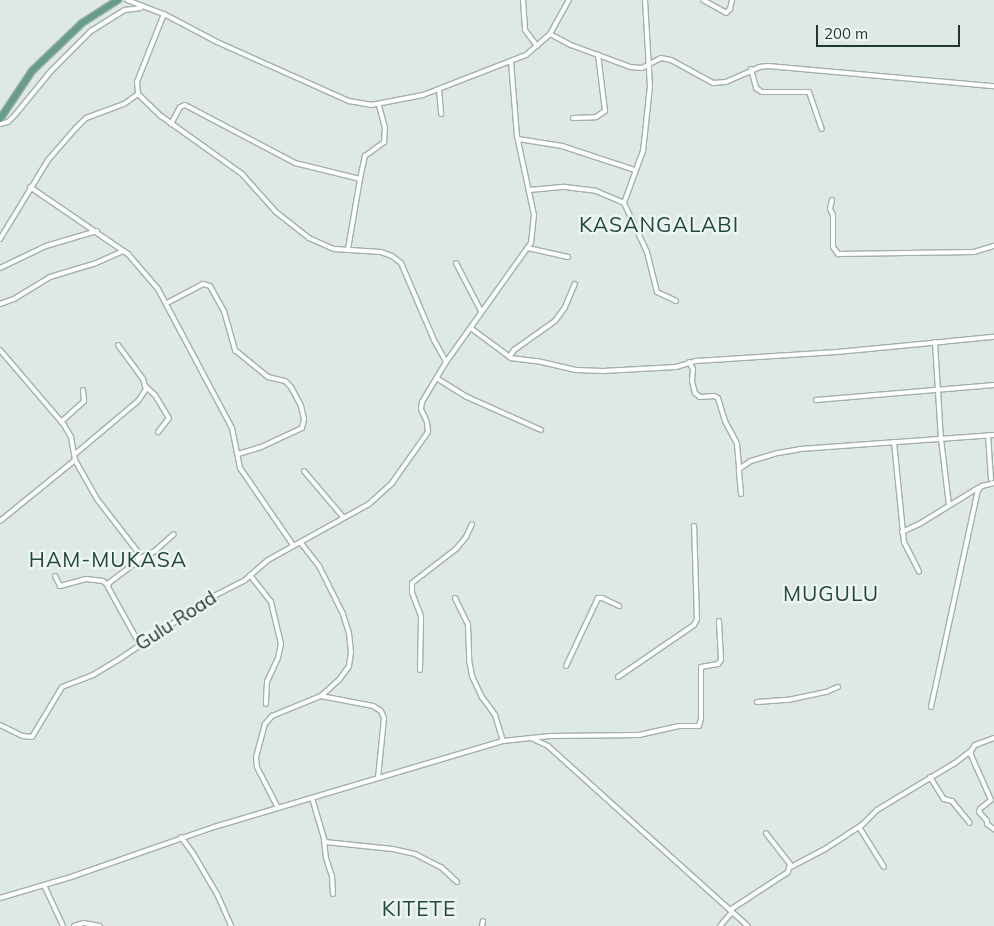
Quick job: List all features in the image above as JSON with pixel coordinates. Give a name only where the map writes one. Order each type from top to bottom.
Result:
[{"type":"main road","points":[[0,119],[32,71],[82,23],[116,1]]},
{"type":"street","points":[[127,0],[164,14],[210,39],[349,101],[365,105],[400,101],[439,89],[511,62],[537,46],[550,34],[569,0]]},
{"type":"street","points":[[523,0],[525,30],[537,46]]},
{"type":"street","points":[[624,203],[643,151],[650,86],[645,0]]},
{"type":"street","points":[[703,0],[726,12],[730,9],[732,0]]},
{"type":"street","points":[[0,124],[8,122],[15,115],[51,70],[91,32],[125,10],[143,7]]},
{"type":"street","points":[[164,14],[137,82],[138,94],[171,124],[242,174],[276,212],[310,238],[334,249],[381,252],[392,256],[401,263],[434,340],[446,362]]},
{"type":"street","points":[[550,34],[571,45],[630,67],[642,68],[660,58],[671,60],[713,83],[726,82],[751,69],[768,66],[994,86]]},
{"type":"street","points":[[573,118],[596,117],[605,111],[598,54]]},
{"type":"street","points":[[511,62],[518,139],[534,224],[531,243],[528,248],[568,257]]},
{"type":"street","points":[[751,69],[756,88],[762,92],[809,92],[822,129]]},
{"type":"street","points":[[439,89],[442,96],[441,114]]},
{"type":"street","points":[[0,239],[48,160],[86,118],[124,104],[138,94]]},
{"type":"street","points":[[348,249],[365,156],[384,142],[385,128],[379,104]]},
{"type":"street","points":[[171,124],[180,107],[185,105],[295,163],[360,179]]},
{"type":"street","points":[[518,139],[562,146],[635,170]]},
{"type":"street","points":[[529,190],[565,187],[596,191],[624,203],[647,252],[657,292],[676,301]]},
{"type":"street","points":[[30,188],[97,231],[128,254],[142,268],[167,303],[232,428],[240,468],[293,545]]},
{"type":"street","points":[[832,200],[830,209],[833,215],[833,247],[838,254],[974,252],[994,246]]},
{"type":"street","points":[[0,268],[46,246],[97,231]]},
{"type":"street","name":"Gulu Road","points":[[0,725],[23,736],[32,737],[62,687],[93,675],[212,597],[250,575],[268,560],[369,504],[392,483],[428,432],[427,422],[421,409],[422,402],[438,379],[446,362],[472,329],[481,311],[528,248]]},
{"type":"street","points":[[0,304],[14,299],[50,276],[96,263],[123,251]]},
{"type":"street","points":[[456,264],[481,311]]},
{"type":"street","points":[[167,303],[203,284],[210,286],[224,310],[235,350],[268,377],[285,381],[291,387],[302,406],[304,419],[302,428],[260,447],[238,454]]},
{"type":"street","points":[[509,357],[514,350],[555,321],[565,307],[575,284]]},
{"type":"street","points":[[472,329],[509,357],[576,370],[676,367],[690,362],[994,337]]},
{"type":"street","points":[[935,342],[941,439],[949,505]]},
{"type":"street","points":[[75,454],[138,400],[146,389],[143,379],[118,345]]},
{"type":"street","points":[[0,350],[61,422],[71,437],[75,460],[97,499],[138,552],[140,558]]},
{"type":"street","points":[[690,362],[693,369],[692,381],[695,394],[700,397],[714,396],[718,398],[725,421],[737,444],[741,494]]},
{"type":"street","points":[[438,379],[474,400],[541,430]]},
{"type":"street","points":[[816,400],[994,385]]},
{"type":"street","points":[[145,386],[156,395],[169,418],[158,432]]},
{"type":"street","points":[[61,422],[84,401],[83,390]]},
{"type":"street","points":[[902,532],[993,481],[988,435]]},
{"type":"street","points":[[739,469],[751,461],[800,449],[994,435]]},
{"type":"street","points":[[894,442],[902,532],[910,556],[919,570]]},
{"type":"street","points":[[0,521],[75,460]]},
{"type":"street","points":[[304,470],[344,517]]},
{"type":"street","points":[[931,707],[978,490],[982,486]]},
{"type":"street","points":[[420,670],[421,616],[412,593],[412,583],[456,549],[466,537],[472,524]]},
{"type":"street","points":[[618,677],[694,625],[698,619],[694,526]]},
{"type":"street","points":[[108,586],[140,558],[155,551],[174,534]]},
{"type":"street","points":[[278,808],[257,767],[256,757],[265,724],[272,716],[321,696],[339,680],[349,666],[349,633],[319,566],[301,543]]},
{"type":"street","points":[[250,575],[271,602],[281,644],[278,658],[267,682],[266,704]]},
{"type":"street","points":[[54,576],[60,586],[86,579],[103,581],[108,586],[140,645]]},
{"type":"street","points":[[455,598],[468,625],[469,660],[472,676],[482,697],[495,715],[503,741]]},
{"type":"street","points":[[566,666],[598,598],[619,606]]},
{"type":"street","points":[[0,898],[44,885],[181,837],[503,741],[560,735],[640,735],[680,726],[698,726],[701,719],[701,667],[718,664],[722,655],[719,621]]},
{"type":"street","points":[[757,702],[795,698],[826,692],[838,687]]},
{"type":"street","points":[[321,696],[373,706],[381,711],[384,718],[378,778]]},
{"type":"street","points":[[531,738],[548,746],[748,926]]},
{"type":"street","points":[[720,926],[731,911],[788,872],[790,868],[825,849],[859,826],[877,810],[971,751],[975,745],[994,738]]},
{"type":"street","points":[[971,751],[971,755],[991,800],[980,808],[979,812],[987,821],[986,824],[994,829]]},
{"type":"street","points":[[930,777],[944,799],[952,801],[970,823]]},
{"type":"street","points":[[312,798],[332,876],[333,894]]},
{"type":"street","points":[[859,826],[884,867]]},
{"type":"street","points":[[766,833],[786,859],[790,868]]},
{"type":"street","points":[[181,837],[217,894],[231,926]]},
{"type":"street","points":[[324,840],[415,854],[442,867],[457,882]]},
{"type":"street","points":[[44,885],[62,926]]},
{"type":"street","points":[[482,926],[483,921]]},
{"type":"street","points":[[74,926],[84,923],[100,926]]},
{"type":"district","name":"KASANGALABI","points":[[659,224]]},
{"type":"district","name":"HAM-MUKASA","points":[[108,559]]},
{"type":"district","name":"MUGULU","points":[[831,593]]},
{"type":"district","name":"KITETE","points":[[419,908]]}]
